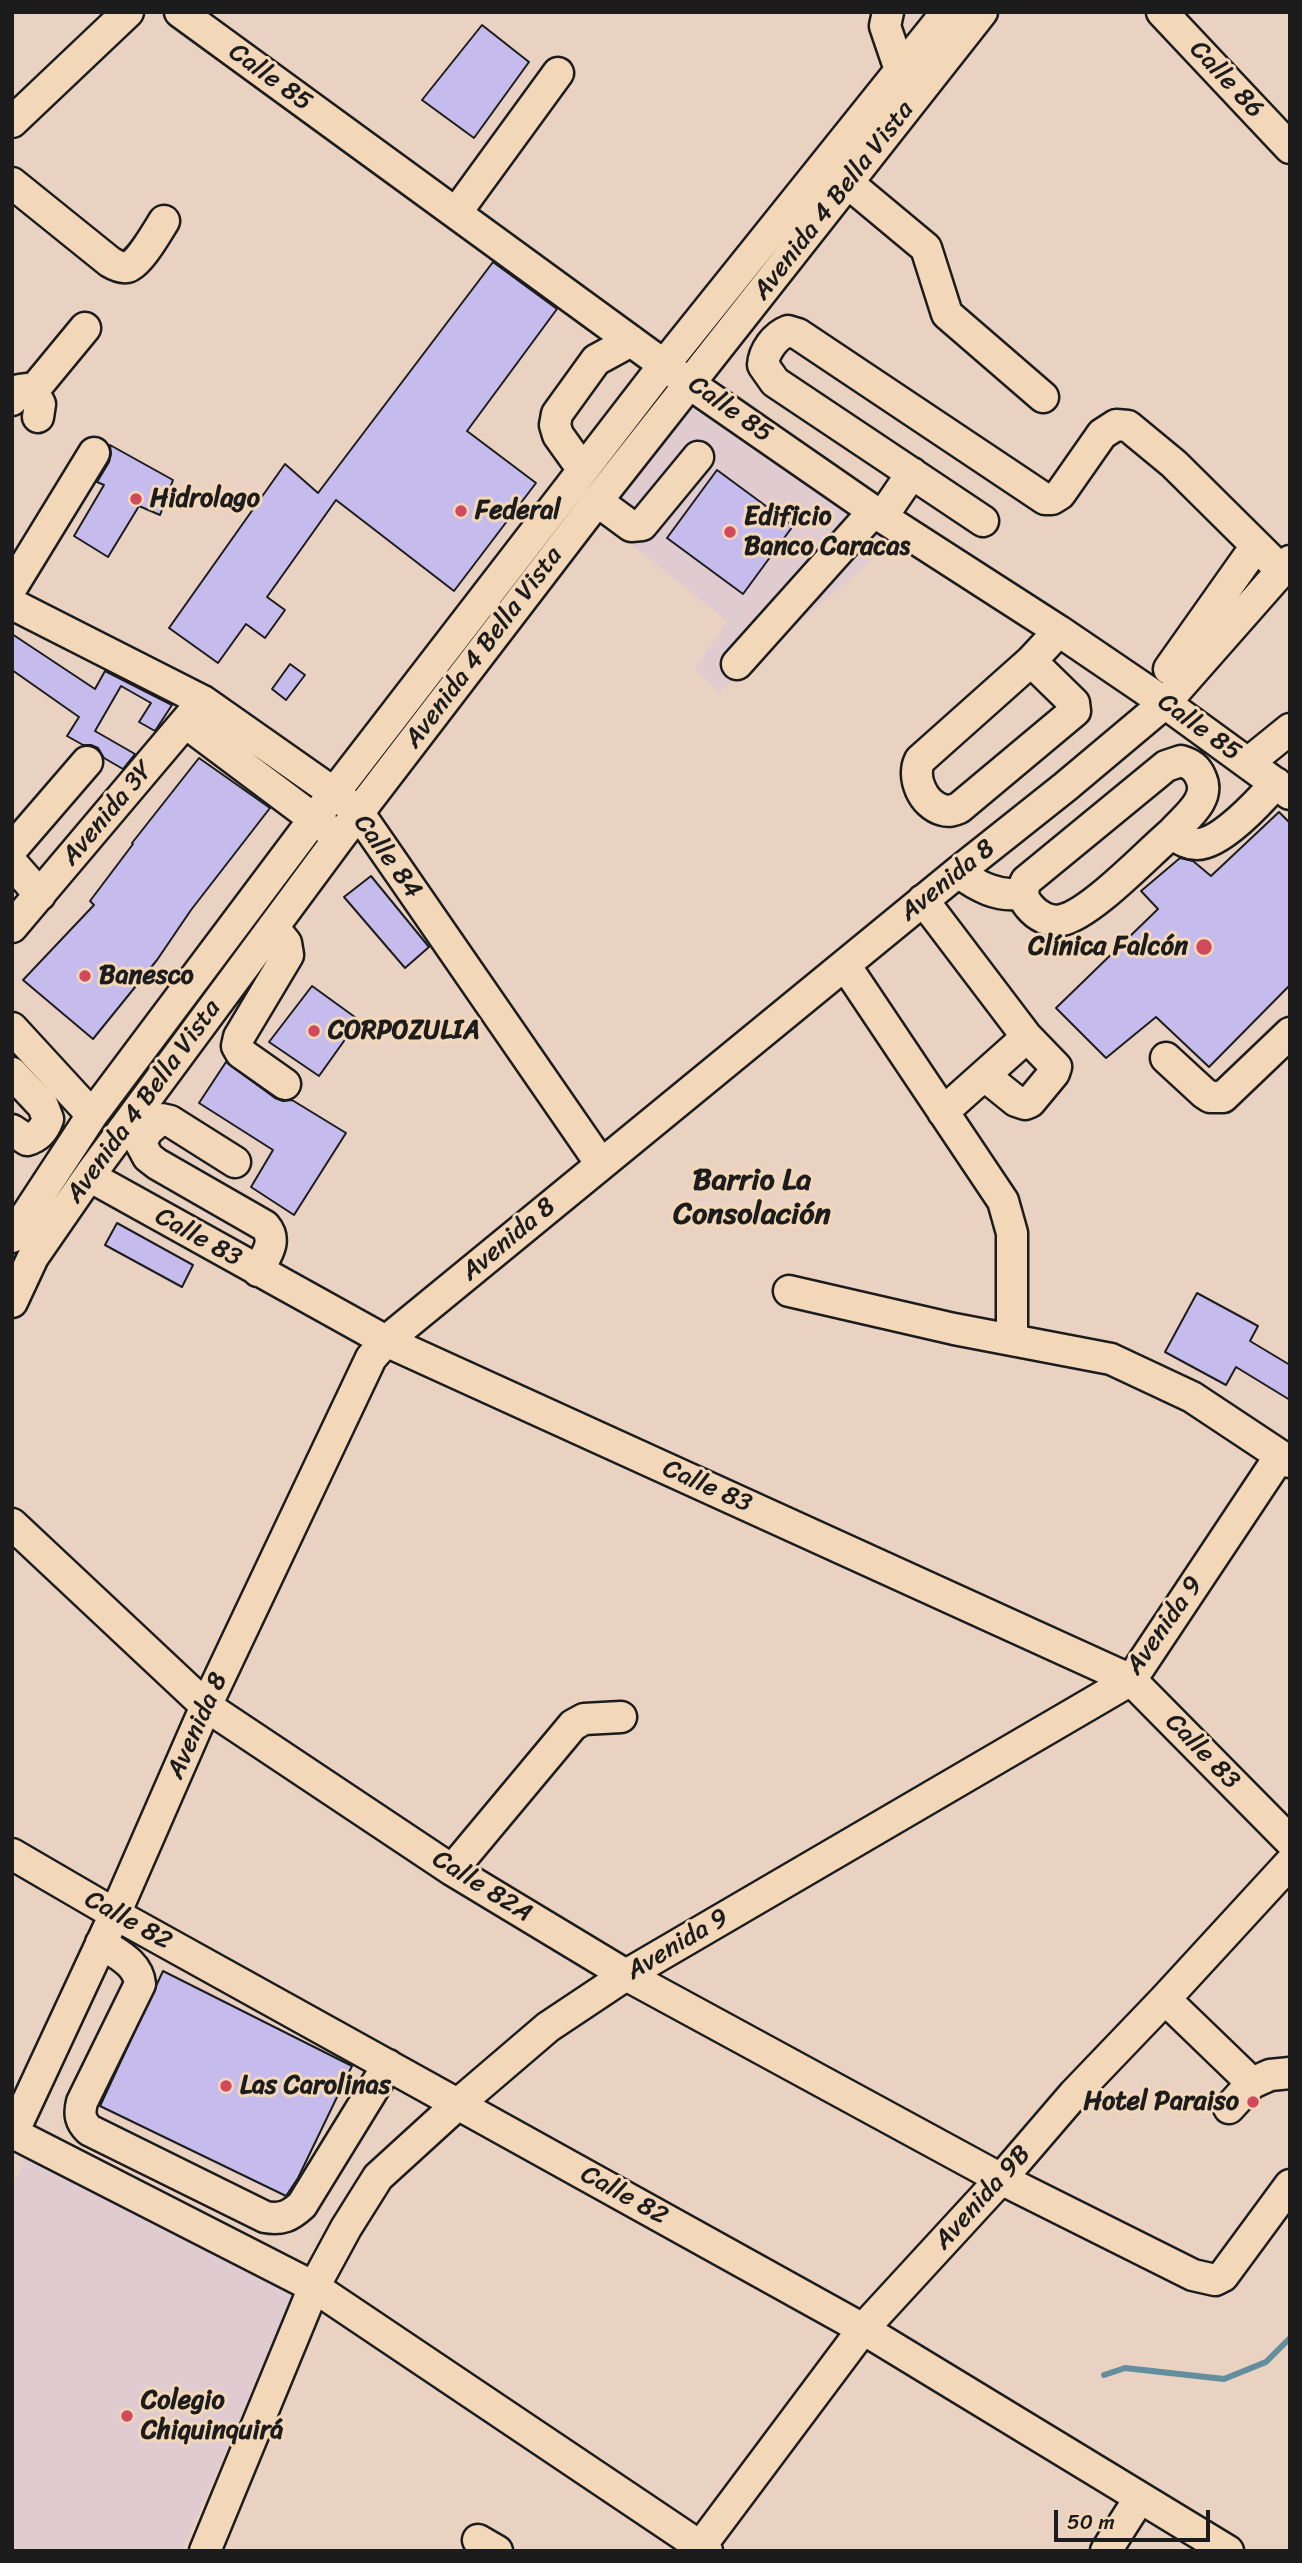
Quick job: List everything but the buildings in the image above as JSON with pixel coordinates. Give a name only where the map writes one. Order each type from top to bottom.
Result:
[{"type":"street","points":[[12,122],[128,12]]},
{"type":"street","name":"Calle 85","points":[[180,12],[690,384],[878,514],[1165,702],[1286,791]]},
{"type":"street","points":[[888,12],[885,26],[900,71]]},
{"type":"street","name":"Avenida 4 Bella Vista","points":[[12,1237],[92,1115],[314,819],[664,365],[947,12]]},
{"type":"street","name":"Avenida 4 Bella Vista","points":[[12,1302],[33,1257],[89,1176],[339,838],[597,501],[982,12]]},
{"type":"street","name":"Calle 86","points":[[1162,12],[1290,148]]},
{"type":"street","points":[[456,213],[558,73]]},
{"type":"street","points":[[12,183],[110,262],[120,267],[129,267],[135,261],[164,221]]},
{"type":"street","points":[[848,183],[926,248],[947,314],[1042,397]]},
{"type":"street","points":[[28,403],[85,328]]},
{"type":"street","points":[[983,521],[775,382],[763,365],[764,356],[779,334],[788,331],[798,334],[1045,499],[1052,499],[1059,494],[1102,434],[1116,425],[1128,426],[1174,464],[1256,546],[1285,565]]},
{"type":"street","points":[[583,470],[558,435],[555,425],[557,414],[596,359],[631,341]]},
{"type":"street","points":[[12,587],[22,549],[93,453]]},
{"type":"street","points":[[597,501],[631,526],[642,525],[698,457]]},
{"type":"street","points":[[737,664],[912,474]]},
{"type":"street","points":[[1169,668],[1256,546]]},
{"type":"street","name":"Avenida 8","points":[[13,2134],[115,1914],[206,1706],[371,1358],[386,1341],[1065,787],[1165,702],[1285,565]]},
{"type":"street","name":"Calle 84","points":[[12,604],[334,793],[358,813],[601,1164]]},
{"type":"street","points":[[1031,661],[1074,702],[1075,711],[959,808],[941,810],[920,787],[916,776],[920,760],[1031,661],[1059,631]]},
{"type":"street","name":"Calle 84","points":[[195,712],[314,819],[339,838]]},
{"type":"street","name":"Avenida 3Y","points":[[12,927],[195,712]]},
{"type":"street","points":[[1248,763],[1290,729]]},
{"type":"street","points":[[1181,761],[1198,771],[1203,780],[1204,793],[1200,803],[1172,833],[1094,902],[1068,918],[1053,921],[1044,918],[1026,904],[1023,887],[1031,877],[1166,766],[1181,761]]},
{"type":"street","points":[[12,849],[87,762]]},
{"type":"street","points":[[1172,833],[1189,843],[1199,844],[1286,791]]},
{"type":"street","points":[[12,863],[40,895]]},
{"type":"street","points":[[958,872],[989,891],[1023,893]]},
{"type":"street","points":[[923,901],[1027,1037],[1056,1068],[1055,1073],[1030,1102],[1025,1104],[1016,1101],[985,1076]]},
{"type":"street","points":[[273,927],[286,943],[288,955],[239,1037],[237,1046],[241,1053],[285,1084]]},
{"type":"street","points":[[845,965],[1003,1201],[1012,1233],[1012,1340]]},
{"type":"street","points":[[12,1028],[92,1115]]},
{"type":"street","points":[[1166,1058],[1204,1093],[1210,1097],[1223,1097],[1290,1033]]},
{"type":"street","points":[[943,1112],[1027,1037]]},
{"type":"street","points":[[12,1073],[43,1106],[48,1119],[44,1129],[34,1138],[27,1140],[12,1130]]},
{"type":"street","points":[[235,1162],[170,1121],[161,1119],[147,1131],[141,1144],[148,1157],[157,1164],[265,1226],[272,1241],[258,1271]]},
{"type":"street","name":"Calle 83","points":[[89,1176],[386,1341],[1132,1680],[1290,1842]]},
{"type":"street","points":[[789,1291],[954,1329],[1111,1359],[1192,1397],[1285,1459]]},
{"type":"street","name":"Avenida 9","points":[[205,2551],[314,2287],[378,2177],[548,2027],[626,1975],[1132,1680],[1285,1459]]},
{"type":"street","name":"Calle 82A","points":[[12,1524],[206,1706],[452,1870],[626,1975],[1001,2179],[1193,2276],[1214,2280],[1223,2276],[1290,2185]]},
{"type":"street","points":[[452,1870],[573,1725],[584,1719],[621,1717]]},
{"type":"street","name":"Calle 82","points":[[12,1854],[115,1914],[863,2329],[1228,2551]]},
{"type":"street","name":"Avenida 9B","points":[[701,2549],[863,2329],[1001,2179],[1074,2094],[1290,1863]]},
{"type":"street","points":[[101,1943],[131,1964],[139,1973],[140,1984],[82,2102],[80,2113],[83,2123],[89,2130],[265,2217],[279,2219],[302,2205],[388,2065]]},
{"type":"street","points":[[1165,1999],[1252,2083]]},
{"type":"street","points":[[1229,2108],[1252,2083],[1270,2075],[1290,2073]]},
{"type":"street","points":[[13,2134],[314,2287],[701,2549]]},
{"type":"street","points":[[1106,2551],[1139,2499]]},
{"type":"shaded area","points":[[693,398],[892,542],[719,692],[695,669],[727,621],[600,519]]},
{"type":"shaded area","name":"Colegio Chiquinquirá","points":[[27,2155],[300,2282],[182,2551],[12,2551],[12,2186]]},
{"type":"waterway","points":[[1104,2375],[1125,2368],[1224,2379],[1266,2362],[1290,2338]]},
{"type":"place","name":"Hidrolago","points":[[136,499]]},
{"type":"place","name":"Federal","points":[[461,511]]},
{"type":"place","name":"Edificio Banco Caracas","points":[[730,532]]},
{"type":"place","name":"Clínica Falcón","points":[[1204,947]]},
{"type":"place","name":"Banesco","points":[[85,976]]},
{"type":"place","name":"CORPOZULIA","points":[[314,1031]]},
{"type":"place","name":"Las Carolinas","points":[[226,2086]]},
{"type":"place","name":"Hotel Paraiso","points":[[1253,2102]]},
{"type":"place","name":"Colegio Chiquinquirá","points":[[127,2416]]},
{"type":"district","name":"Barrio La Consolación","points":[[752,1198]]}]
